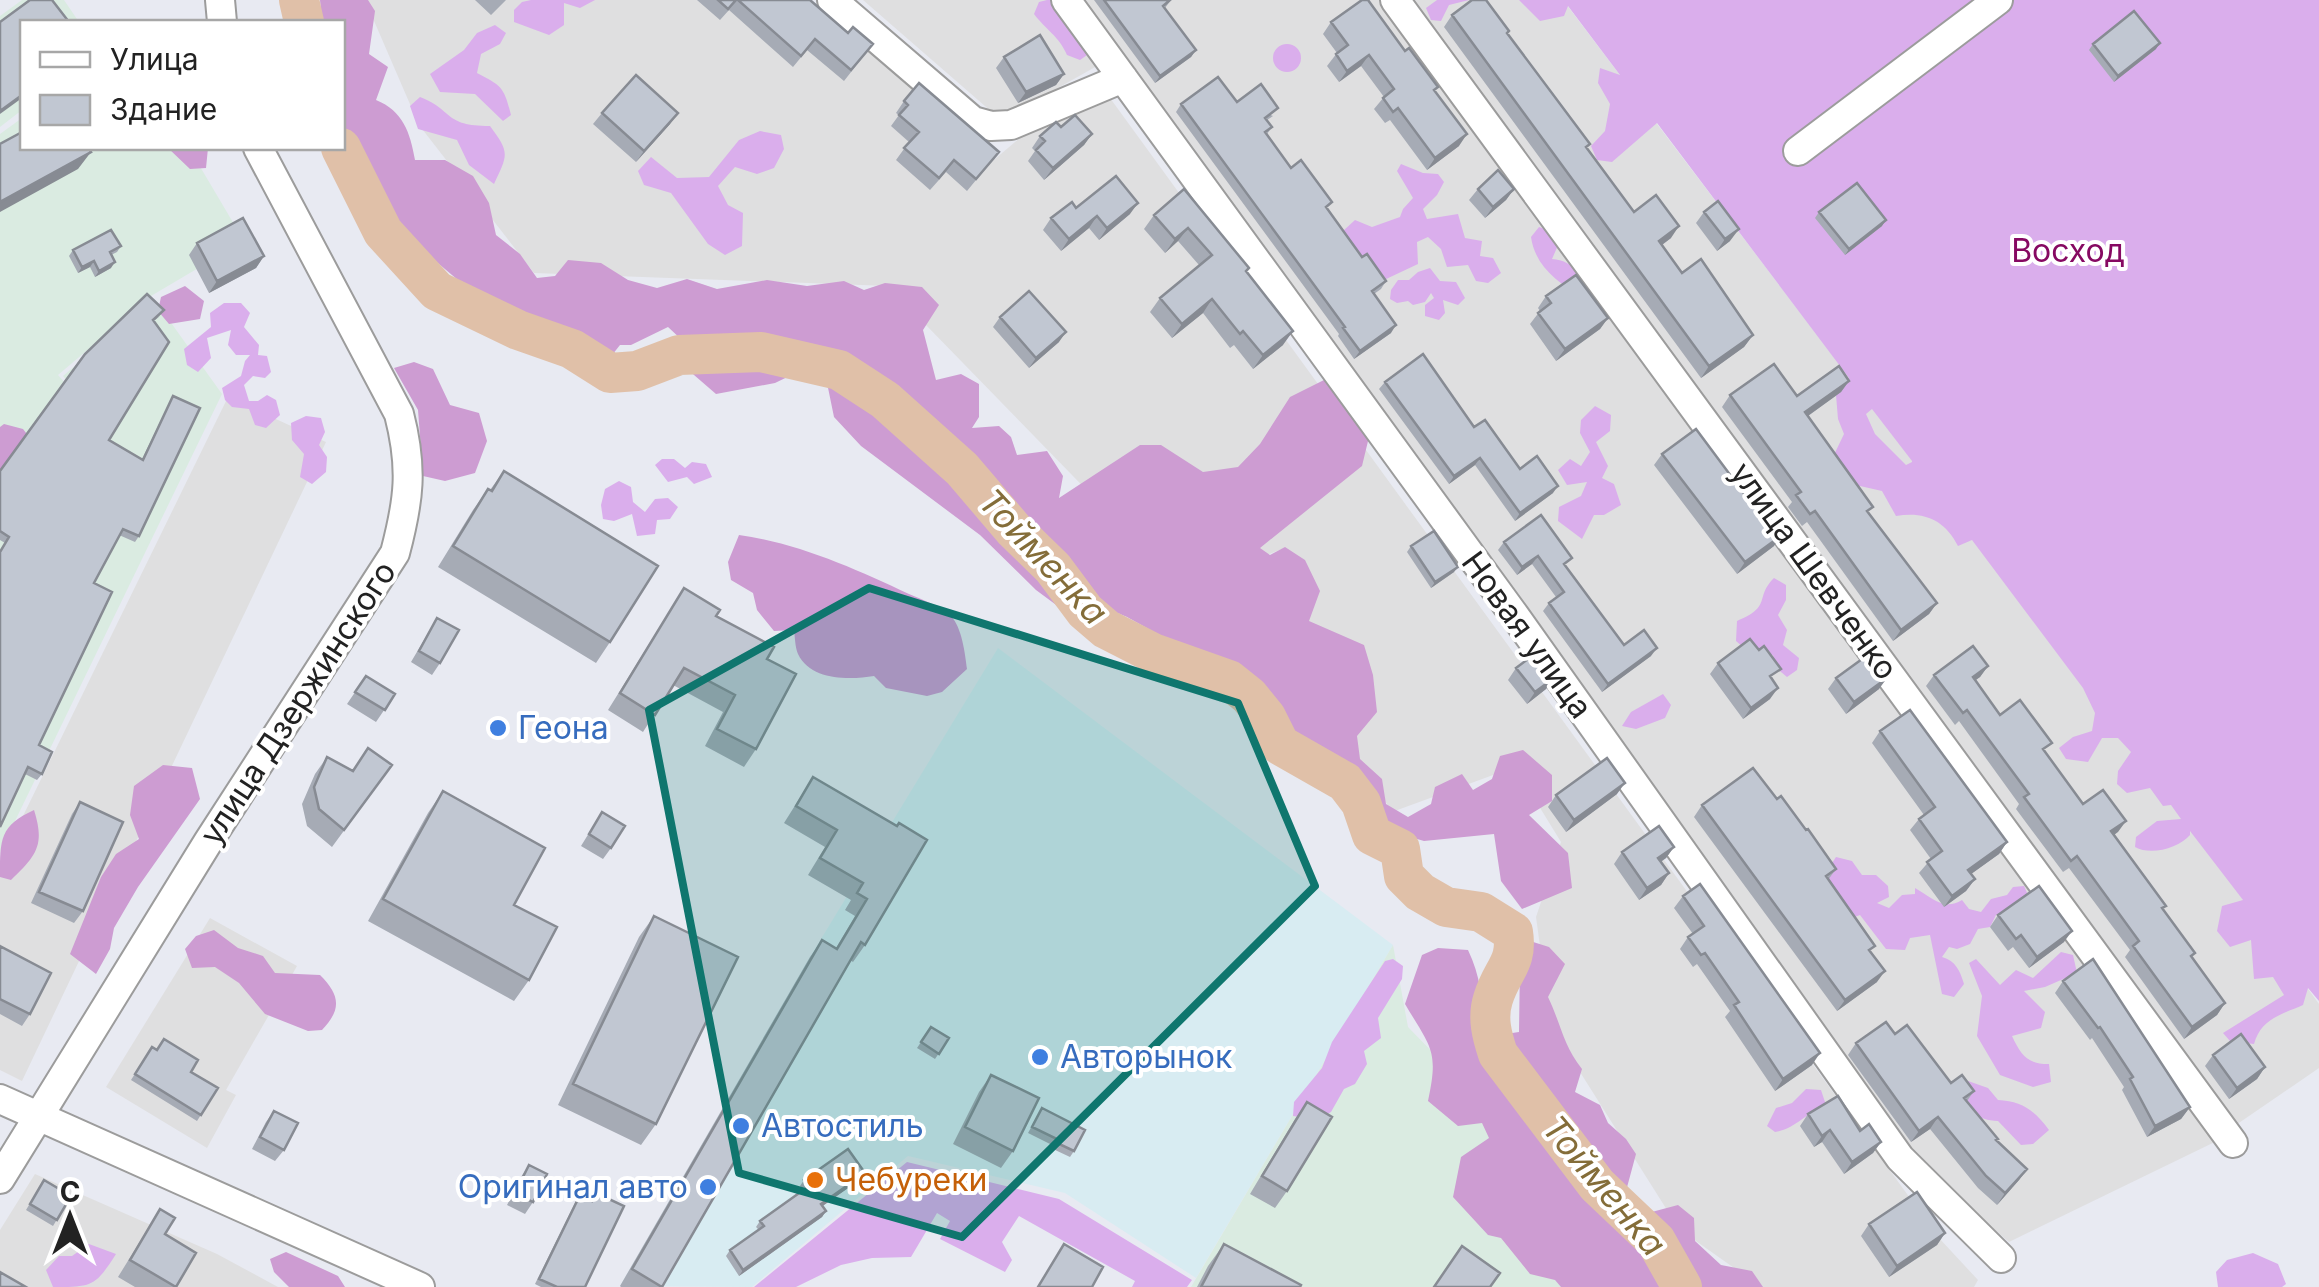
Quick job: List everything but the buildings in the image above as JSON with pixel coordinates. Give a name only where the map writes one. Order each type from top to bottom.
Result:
[{"type":"street","points":[[832,0],[974,121],[991,126],[1011,125],[1123,78]]},
{"type":"street","name":"Новая улица","points":[[1066,0],[1503,600],[1900,1158],[2001,1258]]},
{"type":"street","name":"улица Шевченко","points":[[1395,0],[2233,1142]]},
{"type":"street","points":[[1798,151],[1998,0]]},
{"type":"street","name":"улица Дзержинского","points":[[0,1179],[208,842],[395,553],[408,504],[407,444],[399,414],[259,150]]},
{"type":"street","points":[[0,1099],[420,1287]]},
{"type":"highlighted area","points":[[869,588],[1238,703],[1315,886],[962,1237],[739,1173],[649,710]]},
{"type":"shaded area","points":[[22,0],[64,0],[78,20],[20,20],[20,112],[0,127],[0,16]]},
{"type":"shaded area","points":[[320,0],[368,0],[375,11],[369,54],[388,67],[376,100],[393,110],[404,124],[415,160],[445,160],[473,176],[489,203],[496,235],[520,254],[537,278],[555,276],[568,260],[601,263],[628,280],[657,288],[687,279],[717,289],[767,280],[807,286],[844,281],[864,290],[885,283],[922,287],[939,305],[923,330],[936,380],[961,374],[979,384],[979,417],[972,428],[999,426],[1011,437],[1017,455],[1047,451],[1063,476],[1059,498],[1140,445],[1161,445],[1203,472],[1238,467],[1260,444],[1290,397],[1324,380],[1369,437],[1362,466],[1260,548],[1270,555],[1285,547],[1305,560],[1320,591],[1309,621],[1364,645],[1373,675],[1377,712],[1357,736],[1360,759],[1382,779],[1386,804],[1408,817],[1431,804],[1435,787],[1462,774],[1473,790],[1492,779],[1500,756],[1523,750],[1552,775],[1552,801],[1529,815],[1568,853],[1572,888],[1522,909],[1501,881],[1494,834],[1424,841],[1383,829],[1334,782],[1331,759],[1303,748],[1277,727],[1263,693],[1127,617],[1089,601],[1063,610],[1036,590],[980,535],[861,446],[834,417],[826,378],[817,370],[804,369],[775,383],[716,394],[679,362],[683,341],[668,327],[631,345],[620,345],[612,355],[588,357],[566,342],[509,326],[485,310],[471,291],[395,227],[353,163],[345,136],[345,20],[322,20]]},
{"type":"shaded area","points":[[365,0],[810,0],[995,159],[1034,126],[1110,98],[1939,1238],[1978,1280],[1974,1287],[1761,1287],[1679,1229],[1551,1026],[1536,917],[1561,842],[1515,767],[1392,812],[1286,647],[1282,549],[1182,588],[888,286],[534,273],[419,125]]},
{"type":"shaded area","points":[[863,0],[1049,0],[1097,66],[1001,120]]},
{"type":"shaded area","points":[[1075,0],[1388,0],[2223,1138],[2009,1242],[1908,1155]]},
{"type":"shaded area","points":[[1412,0],[1563,0],[2197,836],[2319,1004],[2319,1068],[2233,1127]]},
{"type":"shaded area","points":[[20,119],[20,150],[190,150],[244,241],[151,296],[58,375],[75,394],[0,474],[0,134]]},
{"type":"shaded area","points":[[170,150],[208,150],[206,168],[190,169]]},
{"type":"shaded area","points":[[185,286],[204,301],[200,319],[169,324],[158,311],[161,297]]},
{"type":"shaded area","points":[[154,299],[222,394],[0,852],[0,510],[80,395],[63,376]]},
{"type":"shaded area","points":[[414,362],[433,369],[450,405],[479,413],[487,441],[475,473],[445,481],[423,476],[418,410],[394,368]]},
{"type":"shaded area","points":[[228,397],[326,442],[22,1081],[0,1070],[0,863]]},
{"type":"shaded area","points":[[4,424],[23,429],[30,438],[0,480],[0,427]]},
{"type":"shaded area","points":[[739,535],[826,558],[942,609],[958,627],[967,669],[942,692],[927,696],[886,688],[874,676],[832,677],[812,669],[798,654],[794,630],[774,631],[757,610],[753,593],[731,580],[728,562]]},
{"type":"shaded area","name":"Авторынок","points":[[998,648],[1393,945],[1196,1278],[1065,1193],[908,1156],[752,1287],[620,1286],[810,957]]},
{"type":"shaded area","points":[[163,765],[192,768],[200,799],[138,887],[114,928],[110,949],[96,974],[70,954],[101,877],[116,854],[139,839],[130,815],[134,786]]},
{"type":"shaded area","points":[[34,810],[39,832],[36,849],[11,880],[0,877],[4,835],[14,822]]},
{"type":"shaded area","points":[[210,918],[297,966],[226,1090],[236,1095],[207,1148],[106,1087]]},
{"type":"shaded area","points":[[214,930],[238,948],[263,956],[275,973],[320,975],[332,989],[336,1002],[333,1015],[322,1030],[308,1031],[265,1014],[239,983],[215,967],[192,968],[185,949],[196,936]]},
{"type":"shaded area","points":[[1530,941],[1549,947],[1565,964],[1548,997],[1566,1043],[1582,1069],[1575,1092],[1600,1105],[1608,1123],[1636,1154],[1626,1191],[1599,1184],[1580,1159],[1570,1156],[1571,1164],[1632,1236],[1648,1213],[1678,1205],[1694,1218],[1695,1241],[1721,1265],[1752,1271],[1763,1287],[1561,1287],[1555,1280],[1530,1274],[1501,1238],[1488,1235],[1453,1197],[1461,1157],[1489,1138],[1482,1123],[1458,1126],[1428,1101],[1433,1071],[1430,1050],[1405,1004],[1422,955],[1438,948],[1468,950],[1488,1023],[1498,1032],[1519,1032],[1520,964]]},
{"type":"shaded area","points":[[1393,945],[1408,1027],[1513,1135],[1468,1191],[1562,1287],[1191,1287]]},
{"type":"shaded area","points":[[35,1174],[217,1254],[278,1287],[0,1287],[0,1230]]},
{"type":"shaded area","points":[[286,1252],[338,1276],[345,1287],[289,1287],[274,1272],[270,1259]]},
{"type":"green space","points":[[531,0],[595,0],[580,8],[564,3],[564,25],[549,35],[514,22],[514,10]]},
{"type":"green space","points":[[1057,0],[1090,53],[1080,60],[1067,55],[1034,14],[1039,2]]},
{"type":"green space","points":[[1437,0],[1469,0],[1449,5],[1441,21],[1431,20],[1426,8]]},
{"type":"green space","name":"Восход","points":[[1519,0],[2319,0],[2319,1001],[2308,988],[2303,1005],[2267,1023],[2254,1044],[2230,1041],[2223,1033],[2284,995],[2273,977],[2254,979],[2251,940],[2230,947],[2217,931],[2222,906],[2243,900],[2190,831],[2185,840],[2164,849],[2149,851],[2135,847],[2136,837],[2157,821],[2181,819],[2171,805],[2163,806],[2150,788],[2127,793],[2117,784],[2118,771],[2131,752],[2118,738],[2102,738],[2088,762],[2066,759],[2059,748],[2073,737],[2092,731],[2095,713],[2083,688],[1972,540],[1958,546],[1933,519],[1896,516],[1882,491],[1860,486],[1843,490],[1831,461],[1844,434],[1836,395],[1849,378],[1657,123],[1612,162],[1597,160],[1591,146],[1605,131],[1610,104],[1598,83],[1600,68],[1620,75],[1568,6],[1564,16],[1540,21]],"holes":[[[1872,409],[1912,462],[1906,465],[1875,434],[1866,414]]]},
{"type":"green space","points":[[495,25],[506,33],[500,44],[481,54],[477,73],[504,93],[511,115],[503,121],[475,94],[440,92],[430,74],[464,50],[477,33]]},
{"type":"green space","points":[[1287,44],[1297,48],[1301,58],[1297,68],[1287,72],[1277,68],[1273,58],[1277,48]]},
{"type":"green space","points":[[420,97],[456,120],[490,126],[505,154],[494,184],[469,165],[457,140],[418,129],[410,106]]},
{"type":"green space","points":[[760,131],[781,135],[784,149],[774,168],[757,174],[735,167],[718,186],[728,205],[743,213],[742,246],[725,255],[708,244],[671,193],[644,185],[638,171],[651,157],[677,178],[709,177],[739,140]]},
{"type":"green space","points":[[1401,164],[1438,174],[1444,182],[1423,209],[1427,219],[1458,214],[1465,238],[1482,241],[1480,256],[1493,258],[1501,273],[1488,283],[1476,281],[1468,265],[1447,267],[1441,249],[1428,237],[1417,242],[1418,264],[1384,280],[1367,271],[1363,257],[1350,252],[1343,231],[1355,220],[1372,227],[1400,217],[1413,198],[1397,171]]},
{"type":"green space","points":[[1539,227],[1554,232],[1559,243],[1552,259],[1572,266],[1591,294],[1582,297],[1556,280],[1543,265],[1531,237]]},
{"type":"green space","points":[[1430,268],[1440,281],[1456,282],[1465,298],[1458,305],[1443,300],[1445,313],[1439,320],[1425,316],[1425,305],[1434,298],[1431,293],[1425,302],[1413,305],[1390,299],[1398,280],[1409,280]]},
{"type":"green space","points":[[224,303],[241,303],[250,313],[244,327],[259,345],[258,355],[267,356],[271,372],[265,378],[253,376],[244,385],[249,401],[267,395],[276,400],[280,415],[266,428],[255,425],[249,409],[232,407],[225,400],[222,388],[241,376],[250,355],[236,355],[228,345],[231,330],[207,338],[211,358],[198,372],[187,365],[184,349],[211,327],[210,313]]},
{"type":"green space","points":[[1595,406],[1611,415],[1610,431],[1596,442],[1608,466],[1602,478],[1614,484],[1621,505],[1604,515],[1594,515],[1582,539],[1558,521],[1559,507],[1581,496],[1587,482],[1567,485],[1558,470],[1570,459],[1581,466],[1590,452],[1580,433],[1581,420]]},
{"type":"green space","points":[[306,416],[321,418],[325,432],[319,445],[327,457],[326,472],[312,484],[300,477],[304,454],[292,440],[291,423]]},
{"type":"green space","points":[[662,459],[674,459],[685,468],[692,462],[706,464],[712,477],[694,484],[687,477],[668,482],[655,465]]},
{"type":"green space","points":[[619,481],[631,487],[633,502],[645,512],[655,499],[668,498],[678,507],[670,519],[657,520],[655,534],[637,536],[632,514],[614,521],[603,519],[605,489]]},
{"type":"green space","points":[[1774,578],[1786,585],[1786,600],[1778,615],[1787,630],[1783,645],[1799,658],[1797,670],[1787,677],[1775,667],[1773,655],[1752,655],[1736,641],[1737,621],[1755,611]]},
{"type":"green space","points":[[1663,694],[1671,705],[1665,718],[1636,729],[1622,726],[1631,712]]},
{"type":"green space","points":[[1836,857],[1852,861],[1862,875],[1876,875],[1888,886],[1889,897],[1877,903],[1889,908],[1902,895],[1915,894],[1915,888],[1938,902],[1962,900],[1969,909],[1981,912],[1991,899],[2007,895],[2013,887],[2024,886],[2029,897],[1996,915],[1990,927],[1978,929],[1970,944],[1957,949],[1949,947],[1942,957],[1957,967],[1964,984],[1954,997],[1942,994],[1930,935],[1910,938],[1905,950],[1886,949],[1860,915],[1852,918],[1831,888],[1827,871]]},
{"type":"green space","points":[[2061,952],[2073,955],[2077,973],[2024,991],[2045,1012],[2041,1028],[2012,1036],[2026,1057],[2049,1064],[2051,1082],[2033,1087],[2000,1075],[1977,1036],[1982,996],[1969,963],[1976,959],[2000,985],[2016,970],[2033,978]]},
{"type":"green space","points":[[1393,959],[1403,966],[1402,979],[1378,1018],[1381,1038],[1364,1051],[1367,1064],[1355,1084],[1344,1089],[1331,1112],[1318,1120],[1293,1116],[1294,1102],[1322,1068],[1332,1042],[1385,961]]},
{"type":"green space","points":[[1968,1081],[1988,1088],[1998,1100],[2027,1108],[2049,1130],[2033,1144],[2021,1145],[1998,1121],[1984,1119],[1970,1110],[1962,1092]]},
{"type":"green space","points":[[1806,1089],[1821,1090],[1826,1105],[1782,1130],[1775,1132],[1767,1126],[1776,1108],[1792,1103]]},
{"type":"green space","points":[[907,1162],[1059,1199],[1192,1280],[1187,1287],[1132,1287],[1135,1281],[1019,1216],[1002,1242],[1012,1260],[1005,1272],[940,1239],[950,1221],[937,1213],[911,1257],[872,1258],[841,1265],[796,1287],[754,1287]]},
{"type":"green space","points":[[89,1244],[116,1254],[103,1273],[85,1285],[53,1287],[46,1270],[59,1256],[72,1256]]},
{"type":"green space","points":[[2253,1253],[2278,1264],[2286,1284],[2218,1287],[2216,1272],[2227,1260]]},
{"type":"waterway","name":"Тойменка","points":[[299,0],[304,20]]},
{"type":"waterway","name":"Тойменка","points":[[342,150],[383,232],[437,291],[518,330],[572,349],[610,373],[637,371],[679,355],[761,352],[839,370],[885,400],[962,469],[1053,568],[1085,611],[1106,629],[1153,653],[1229,680],[1249,696],[1266,717],[1280,745],[1345,782],[1361,803],[1372,835],[1400,849],[1404,876],[1420,892],[1446,907],[1481,912],[1513,932],[1513,952],[1490,1013],[1498,1054],[1597,1185],[1656,1241],[1682,1287]]},
{"type":"place","name":"Геона","points":[[498,728]]},
{"type":"place","name":"Авторынок","points":[[1040,1057]]},
{"type":"place","name":"Автостиль","points":[[741,1126]]},
{"type":"place","name":"Чебуреки","points":[[815,1180]]},
{"type":"place","name":"Оригинал авто","points":[[708,1187]]}]
